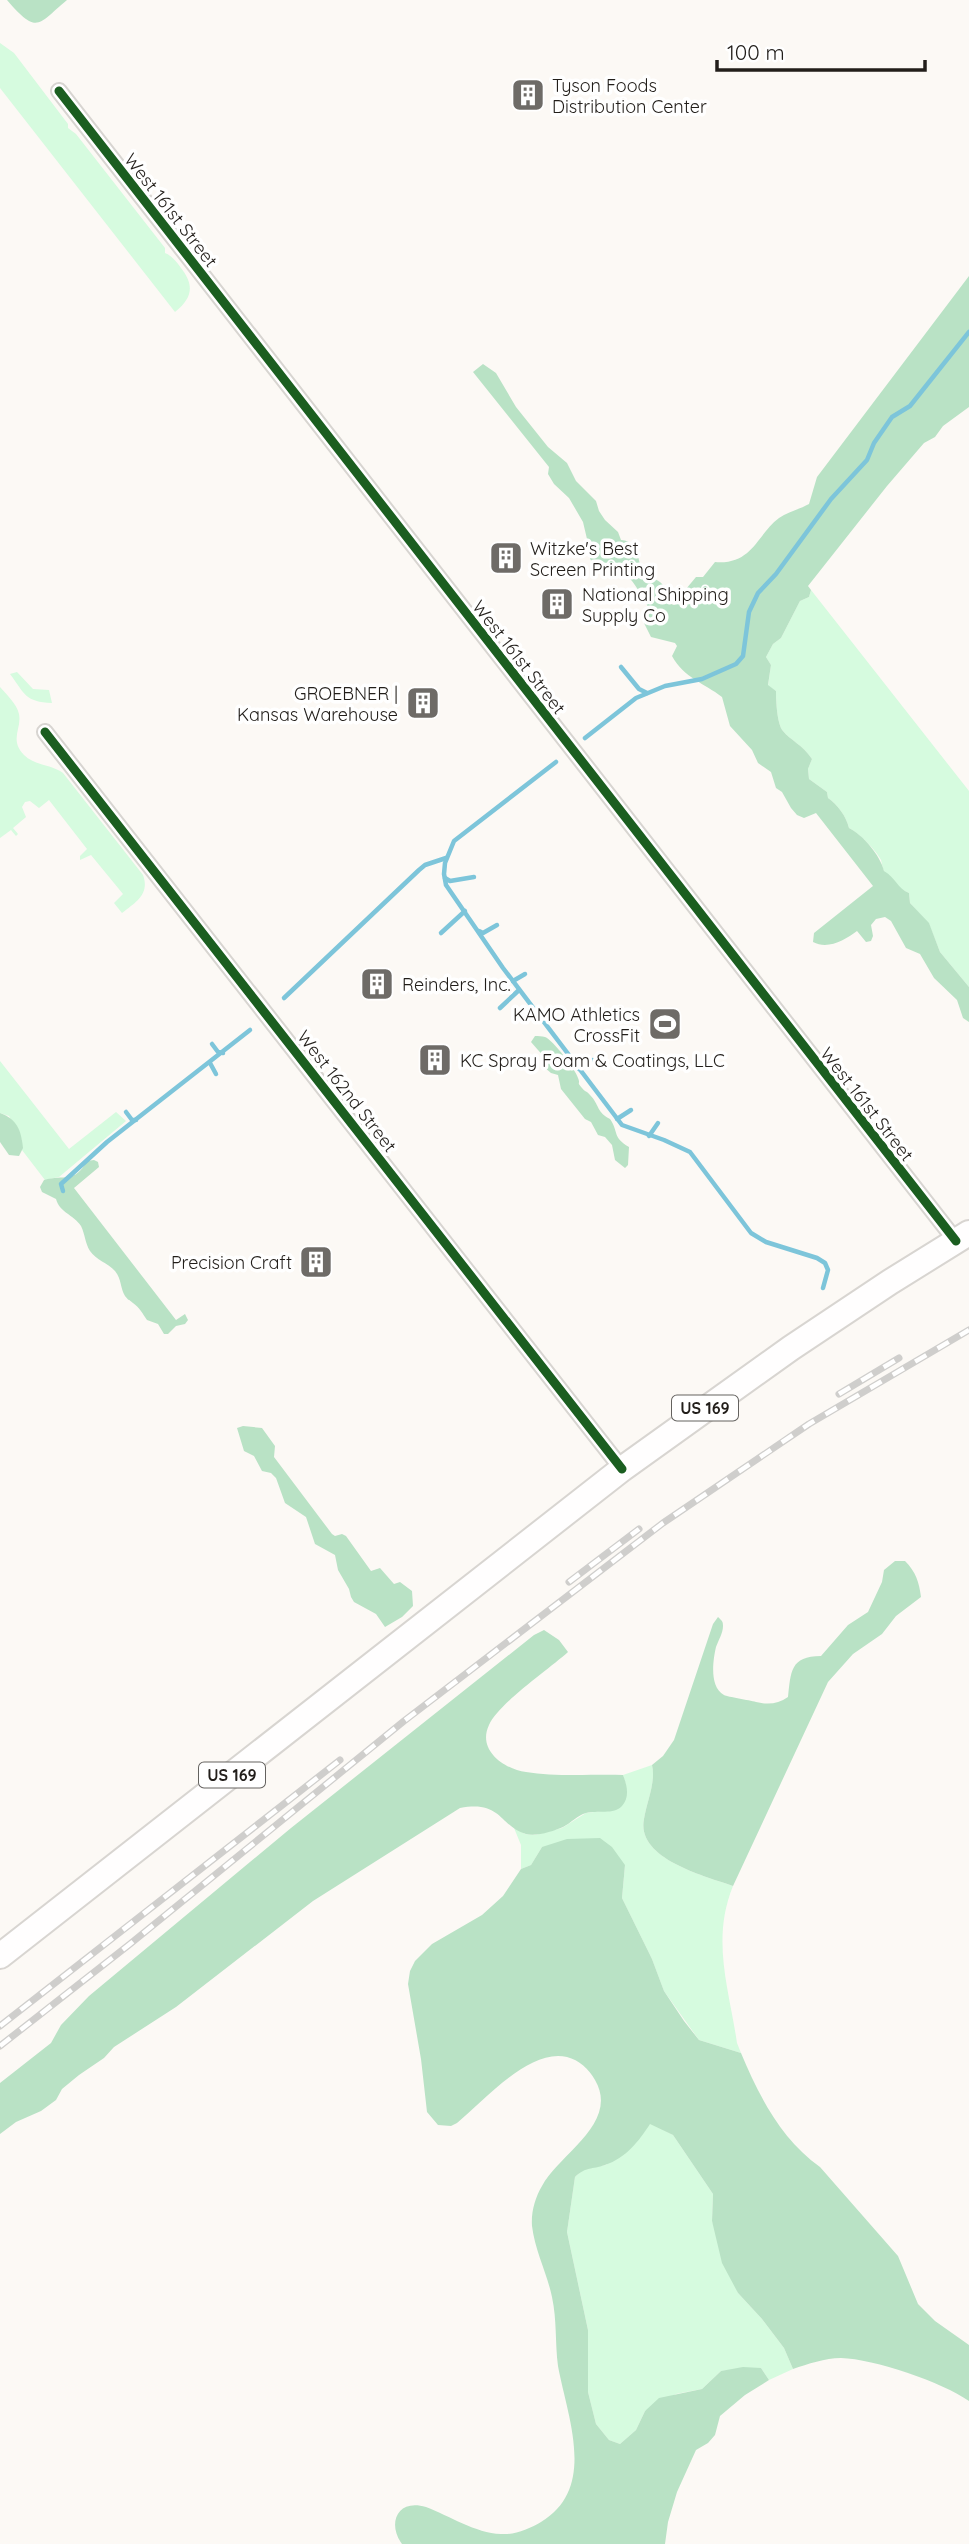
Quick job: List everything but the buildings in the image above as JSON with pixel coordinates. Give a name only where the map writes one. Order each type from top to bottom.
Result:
[{"type":"highway","name":"US 169","points":[[0,1956],[622,1469],[734,1387],[880,1288],[962,1237]]},
{"type":"street","name":"West 161st Street","points":[[59,91],[962,1237]]},
{"type":"street","name":"West 162nd Street","points":[[45,732],[622,1469]]},
{"type":"green space","points":[[7,0],[67,0],[43,20],[32,22],[25,19]]},
{"type":"green space","points":[[0,43],[14,53],[68,124],[68,128],[76,134],[165,248],[165,253],[185,274],[190,292],[175,312],[0,88]]},
{"type":"green space","points":[[969,276],[969,407],[943,426],[935,437],[924,443],[887,486],[808,586],[811,590],[809,597],[800,601],[781,638],[773,644],[766,657],[771,665],[768,685],[776,691],[781,728],[812,759],[808,769],[809,779],[827,792],[828,798],[841,811],[849,828],[870,846],[884,871],[909,893],[910,903],[929,923],[940,952],[969,987],[969,1022],[963,1018],[957,1000],[934,978],[920,954],[906,948],[891,921],[885,917],[876,919],[871,925],[871,941],[866,942],[857,931],[842,941],[830,944],[813,942],[814,933],[873,886],[816,813],[804,818],[791,808],[782,792],[776,788],[771,772],[758,763],[752,750],[730,726],[722,697],[688,675],[677,664],[672,656],[677,646],[675,643],[651,637],[644,623],[650,610],[629,578],[615,566],[598,567],[590,559],[594,550],[599,549],[598,546],[587,539],[583,522],[569,498],[554,484],[548,474],[549,467],[473,372],[483,364],[496,373],[516,407],[548,447],[567,463],[576,481],[596,501],[599,511],[618,532],[621,540],[632,544],[642,569],[662,584],[666,600],[674,605],[687,598],[686,589],[696,577],[703,577],[715,562],[738,559],[753,547],[779,518],[809,504],[817,477]]},
{"type":"green space","points":[[811,590],[969,791],[969,987],[940,952],[929,924],[910,903],[909,893],[888,877],[875,851],[849,828],[841,811],[828,798],[827,792],[809,779],[808,769],[812,759],[781,728],[776,691],[768,686],[771,665],[766,657],[773,644],[781,638],[800,601],[809,597]]},
{"type":"green space","points":[[17,672],[33,689],[49,690],[52,703],[36,701],[27,696],[10,674]]},
{"type":"green space","points":[[0,687],[18,710],[17,744],[24,755],[63,773],[143,875],[143,892],[137,901],[122,913],[114,903],[123,894],[91,855],[80,860],[80,856],[87,849],[49,800],[39,808],[30,801],[25,802],[22,807],[26,817],[13,828],[18,834],[16,836],[11,830],[0,838]]},
{"type":"green space","points":[[535,1036],[549,1039],[573,1069],[580,1086],[610,1119],[618,1137],[629,1147],[628,1165],[625,1168],[615,1160],[612,1145],[605,1137],[598,1135],[591,1122],[585,1119],[561,1089],[558,1075],[544,1067],[545,1058],[531,1042]]},
{"type":"green space","points":[[0,1061],[69,1149],[116,1112],[126,1121],[59,1177],[45,1180],[22,1150],[22,1140],[9,1116],[0,1113]]},
{"type":"green space","points":[[0,1113],[10,1118],[19,1131],[23,1148],[19,1156],[9,1155],[0,1142]]},
{"type":"green space","points":[[94,1160],[99,1167],[74,1188],[176,1320],[185,1314],[188,1320],[185,1324],[176,1326],[168,1334],[164,1334],[158,1324],[147,1320],[127,1298],[115,1271],[90,1251],[78,1222],[60,1207],[56,1199],[42,1192],[40,1187],[44,1180],[73,1176],[87,1161]]},
{"type":"green space","points":[[237,1428],[262,1428],[275,1446],[274,1457],[332,1534],[346,1536],[371,1571],[380,1568],[394,1584],[400,1582],[412,1591],[413,1606],[402,1617],[385,1627],[376,1614],[354,1602],[338,1570],[335,1555],[315,1544],[306,1517],[285,1503],[276,1478],[271,1473],[262,1471],[254,1456],[244,1451]]},
{"type":"green space","points":[[895,1561],[905,1561],[912,1569],[921,1597],[896,1616],[882,1634],[853,1654],[828,1682],[733,1886],[690,1871],[661,1855],[644,1833],[644,1819],[653,1778],[652,1765],[663,1756],[674,1740],[713,1624],[718,1617],[723,1629],[716,1647],[713,1673],[719,1691],[726,1696],[760,1703],[777,1702],[788,1697],[792,1673],[798,1662],[821,1656],[848,1625],[868,1612],[882,1582],[884,1570]]},
{"type":"green space","points":[[544,1630],[559,1640],[568,1652],[494,1716],[486,1734],[490,1750],[509,1767],[526,1772],[623,1775],[627,1795],[619,1809],[586,1813],[563,1827],[535,1835],[517,1830],[499,1815],[484,1808],[460,1808],[313,1901],[176,2007],[114,2047],[104,2058],[62,2089],[56,2100],[0,2134],[0,2083],[51,2043],[61,2025],[89,1996],[291,1828],[534,1635]]},
{"type":"green space","points":[[652,1765],[652,1785],[644,1819],[644,1833],[651,1845],[675,1864],[733,1886],[723,1926],[722,1945],[726,1983],[741,2053],[699,2040],[664,1991],[652,1959],[622,1898],[625,1865],[542,1847],[531,1865],[521,1869],[521,1845],[514,1828],[525,1834],[535,1835],[562,1828],[586,1813],[618,1809],[626,1785],[623,1775]]},
{"type":"green space","points":[[600,1838],[612,1847],[625,1865],[622,1898],[652,1959],[664,1991],[684,2021],[699,2040],[741,2053],[755,2085],[783,2130],[806,2156],[820,2167],[898,2256],[918,2304],[935,2321],[969,2345],[969,2401],[925,2379],[855,2359],[829,2359],[793,2369],[784,2348],[738,2293],[722,2263],[712,2221],[713,2194],[673,2135],[650,2124],[636,2143],[619,2158],[575,2177],[567,2232],[588,2330],[588,2392],[596,2424],[609,2440],[620,2444],[636,2430],[645,2411],[659,2398],[702,2389],[721,2371],[743,2367],[761,2368],[769,2380],[745,2395],[720,2416],[715,2435],[696,2450],[677,2492],[665,2544],[402,2544],[395,2529],[395,2521],[402,2509],[408,2506],[426,2507],[482,2531],[506,2534],[522,2531],[541,2522],[558,2508],[569,2490],[574,2471],[572,2428],[558,2366],[552,2297],[536,2244],[532,2216],[535,2200],[550,2174],[594,2124],[600,2110],[601,2096],[590,2072],[576,2060],[552,2056],[538,2060],[508,2078],[457,2123],[451,2126],[438,2125],[427,2112],[408,1984],[410,1971],[415,1961],[432,1944],[482,1915],[503,1896],[521,1869],[531,1865],[542,1847],[567,1839]]},
{"type":"green space","points":[[650,2123],[673,2135],[713,2194],[712,2221],[738,2293],[784,2348],[793,2369],[769,2380],[761,2368],[721,2371],[702,2389],[676,2394],[645,2411],[636,2430],[620,2444],[609,2440],[596,2424],[588,2392],[588,2330],[567,2232],[575,2177],[585,2168],[606,2165]]},
{"type":"waterway","points":[[585,738],[636,698],[665,686],[702,679],[736,664],[743,656],[749,612],[758,593],[776,574],[831,499],[867,460],[874,443],[892,417],[910,406],[969,332]]},
{"type":"waterway","points":[[621,667],[639,689],[647,693]]},
{"type":"waterway","points":[[556,762],[454,841],[445,863],[446,885],[503,968],[622,1125],[690,1152],[751,1233],[766,1242],[825,1263],[828,1270],[823,1288]]},
{"type":"waterway","points":[[284,998],[419,870],[425,865],[446,858]]},
{"type":"waterway","points":[[445,878],[450,881],[474,877]]},
{"type":"waterway","points":[[441,933],[465,911]]},
{"type":"waterway","points":[[479,931],[483,933],[497,925]]},
{"type":"waterway","points":[[513,981],[525,974]]},
{"type":"waterway","points":[[500,1008],[519,990]]},
{"type":"waterway","points":[[63,1191],[61,1184],[107,1142],[250,1030]]},
{"type":"waterway","points":[[212,1044],[218,1052],[223,1053]]},
{"type":"waterway","points":[[579,1069],[592,1060]]},
{"type":"waterway","points":[[210,1063],[216,1074]]},
{"type":"waterway","points":[[617,1119],[631,1110]]},
{"type":"waterway","points":[[126,1112],[132,1120],[136,1120]]},
{"type":"waterway","points":[[649,1136],[658,1123]]},
{"type":"railway","points":[[0,2046],[404,1721],[663,1523],[809,1424],[969,1330]]},
{"type":"railway","points":[[839,1394],[899,1358]]},
{"type":"railway","points":[[569,1582],[639,1529]]},
{"type":"railway","points":[[0,2026],[340,1760]]},
{"type":"cycle path","points":[[59,91],[956,1241]]},
{"type":"cycle path","points":[[45,732],[622,1469]]},
{"type":"place","name":"Tyson Foods Distribution Center","points":[[528,95]]},
{"type":"place","name":"Witzke's Best Screen Printing","points":[[506,558]]},
{"type":"place","name":"National Shipping Supply Co","points":[[557,604]]},
{"type":"place","name":"GROEBNER | Kansas Warehouse","points":[[423,703]]},
{"type":"place","name":"Reinders, Inc.","points":[[377,984]]},
{"type":"place","name":"KAMO Athletics CrossFit","points":[[665,1024]]},
{"type":"place","name":"KC Spray Foam & Coatings, LLC","points":[[435,1060]]},
{"type":"place","name":"Precision Craft","points":[[316,1262]]}]
